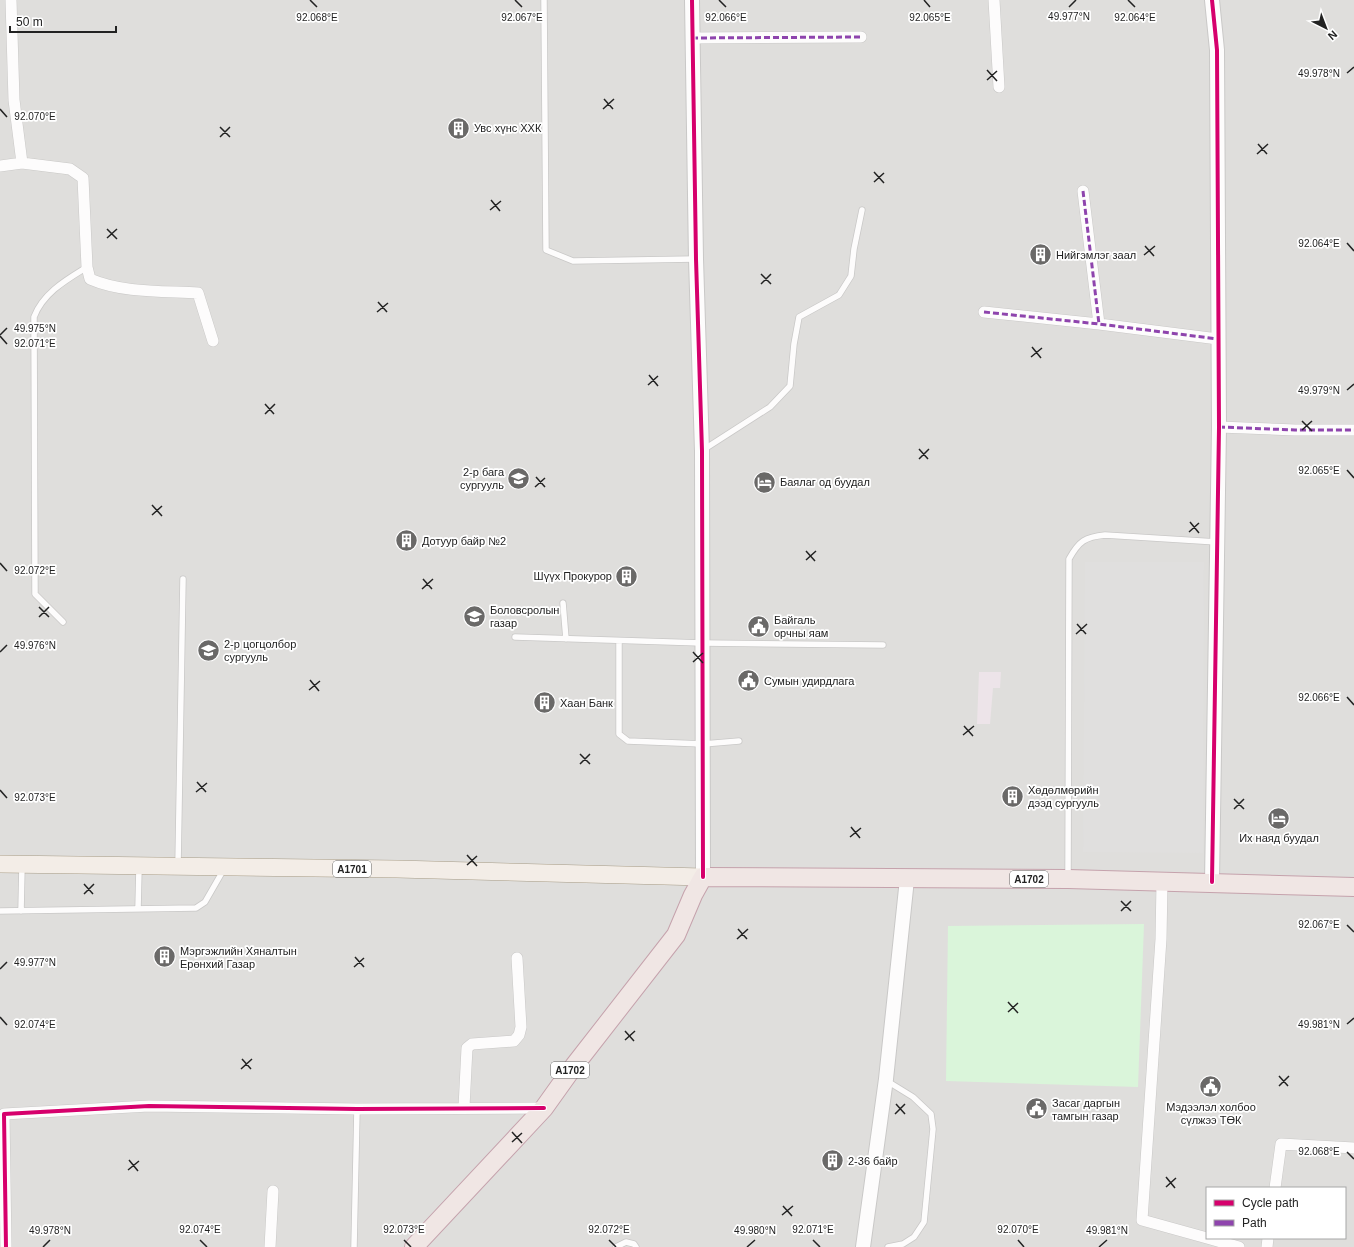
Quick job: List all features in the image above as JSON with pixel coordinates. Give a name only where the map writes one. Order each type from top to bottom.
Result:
[{"type":"highway","name":"A1702","points":[[414,1247],[544,1108],[574,1066],[676,935],[693,894],[703,877],[1212,882],[1354,887]]},
{"type":"main road","name":"A1701","points":[[0,864],[178,866],[703,877]]},
{"type":"street","points":[[11,0],[14,100],[22,163]]},
{"type":"street","points":[[692,0],[696,259],[702,451],[703,877]]},
{"type":"street","points":[[994,0],[999,87]]},
{"type":"street","points":[[1212,0],[1217,50],[1219,427],[1212,882]]},
{"type":"street","points":[[692,38],[861,37]]},
{"type":"street","points":[[0,166],[22,163],[70,169],[83,178],[87,267],[90,278],[105,285],[198,293],[213,341]]},
{"type":"street","points":[[1083,192],[1099,324]]},
{"type":"street","points":[[984,312],[1099,324],[1218,339]]},
{"type":"street","points":[[1219,427],[1295,430],[1354,430]]},
{"type":"street","points":[[863,1247],[886,1079],[906,879]]},
{"type":"street","points":[[1162,882],[1161,939],[1142,1220],[1206,1238]]},
{"type":"street","points":[[464,1107],[467,1048],[472,1044],[514,1041],[519,1035],[521,1027],[517,958]]},
{"type":"street","points":[[6,1247],[2,1114],[149,1106],[357,1109],[464,1107],[544,1108]]},
{"type":"street","points":[[1275,1187],[1281,1144],[1354,1148]]},
{"type":"street","points":[[270,1247],[273,1191]]},
{"type":"street","points":[[1211,1239],[1239,1247]]},
{"type":"lane","points":[[544,0],[546,250],[573,261],[696,259]]},
{"type":"lane","points":[[702,451],[770,407],[790,386],[794,344],[799,317],[839,295],[851,276],[854,249],[862,210]]},
{"type":"lane","points":[[63,622],[35,594],[34,317],[39,304],[62,283],[87,267]]},
{"type":"lane","points":[[1068,880],[1069,559],[1076,546],[1090,537],[1105,535],[1217,542]]},
{"type":"lane","points":[[178,866],[184,579]]},
{"type":"lane","points":[[563,603],[566,639]]},
{"type":"lane","points":[[515,637],[702,643],[883,645]]},
{"type":"lane","points":[[619,641],[619,734],[628,741],[703,744],[738,741]]},
{"type":"lane","points":[[21,911],[22,864]]},
{"type":"lane","points":[[138,866],[138,909]]},
{"type":"lane","points":[[0,912],[196,908],[205,902],[225,867]]},
{"type":"lane","points":[[886,1079],[913,1097],[931,1114],[933,1129],[924,1222],[914,1237],[902,1244],[888,1247]]},
{"type":"lane","points":[[354,1247],[357,1109]]},
{"type":"lane","points":[[616,1247],[626,1242],[634,1244],[636,1247]]},
{"type":"shaded area","points":[[0,0],[1354,0],[1354,1247],[0,1247]]},
{"type":"shaded area","points":[[1085,562],[1204,562],[1203,853],[1083,852]]},
{"type":"shaded area","points":[[979,672],[1001,672],[1000,688],[993,688],[990,724],[977,724]]},
{"type":"green space","points":[[1144,924],[1138,1087],[946,1081],[948,926]]},
{"type":"marked path","points":[[692,38],[861,37]]},
{"type":"marked path","points":[[1083,191],[1099,324]]},
{"type":"marked path","points":[[984,312],[1099,324],[1218,339]]},
{"type":"marked path","points":[[1219,427],[1295,430],[1354,430]]},
{"type":"cycle path","points":[[692,0],[696,259],[702,451],[703,877]]},
{"type":"cycle path","points":[[1212,0],[1217,50],[1219,427],[1212,882]]},
{"type":"cycle path","points":[[6,1247],[4,1114],[149,1106],[357,1109],[544,1108]]},
{"type":"place","name":"Увс хүнс ХХК","points":[[459,128]]},
{"type":"place","name":"Нийгэмлэг заал","points":[[1041,255]]},
{"type":"place","name":"2-р бага сургууль","points":[[519,478]]},
{"type":"place","name":"Баялаг од буудал","points":[[765,482]]},
{"type":"place","name":"Дотуур байр №2","points":[[407,541]]},
{"type":"place","name":"Шүүх Прокурор","points":[[627,576]]},
{"type":"place","name":"Боловсролын газар","points":[[475,616]]},
{"type":"place","name":"Байгаль орчны яам","points":[[759,626]]},
{"type":"place","name":"2-р цогцолбор сургууль","points":[[209,650]]},
{"type":"place","name":"Сумын удирдлага","points":[[749,681]]},
{"type":"place","name":"Хаан Банк","points":[[545,703]]},
{"type":"place","name":"Хөдөлмөрийн дээд сургууль","points":[[1012,796]]},
{"type":"place","name":"Их наяд буудал","points":[[1279,818]]},
{"type":"place","name":"Мэргэжлийн Хяналтын Ерөнхий Газар","points":[[164,957]]},
{"type":"place","name":"Мэдээлэл холбоо сүлжээ ТӨК","points":[[1211,1087]]},
{"type":"place","name":"Засаг даргын тамгын газар","points":[[1037,1109]]},
{"type":"place","name":"2-36 байр","points":[[833,1161]]}]
